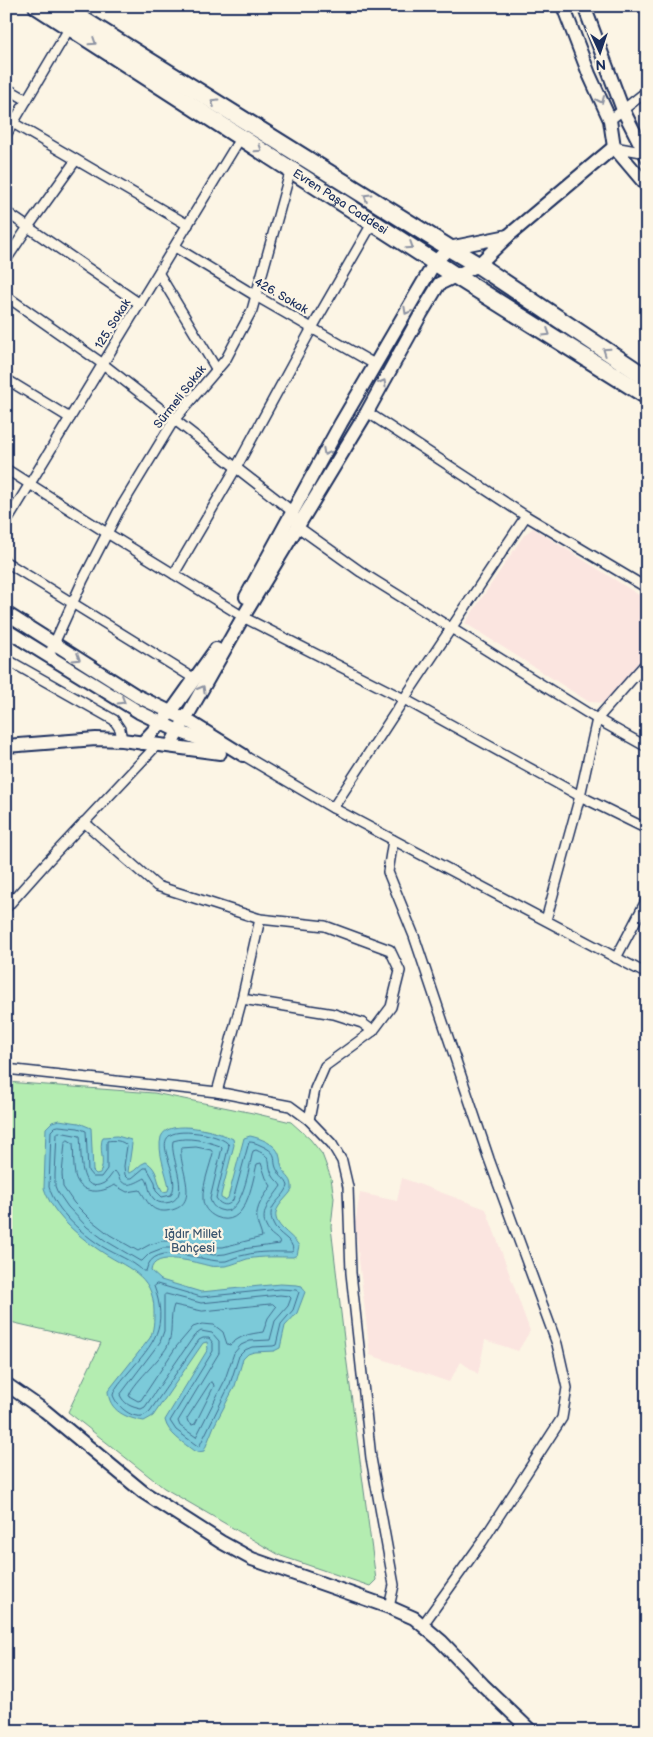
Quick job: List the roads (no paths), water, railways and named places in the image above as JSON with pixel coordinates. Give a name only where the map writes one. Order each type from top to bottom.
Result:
[{"type":"highway","name":"Evren Paşa Caddesi","points":[[37,6],[456,276],[647,396]]},
{"type":"highway","name":"Evren Paşa Caddesi","points":[[61,6],[478,265],[647,378]]},
{"type":"street","points":[[563,6],[589,74],[610,120],[614,148],[647,186]]},
{"type":"street","points":[[584,6],[623,110],[646,154]]},
{"type":"street","points":[[6,135],[70,27]]},
{"type":"street","points":[[6,88],[27,100]]},
{"type":"street","points":[[610,120],[647,91]]},
{"type":"street","points":[[14,123],[188,225]]},
{"type":"street","name":"125. Sokak","points":[[6,523],[159,274],[240,137]]},
{"type":"street","points":[[614,148],[646,154]]},
{"type":"street","points":[[142,743],[171,712],[214,654],[298,527],[367,412],[421,314],[440,284],[478,265],[508,236],[614,148]]},
{"type":"street","points":[[6,260],[76,160]]},
{"type":"street","name":"Sürmeli Sokak","points":[[48,656],[118,512],[174,420],[226,359],[252,310],[291,169]]},
{"type":"street","points":[[6,212],[140,304]]},
{"type":"street","points":[[174,574],[236,468],[312,328],[373,222]]},
{"type":"street","points":[[6,908],[84,822],[178,732],[341,424],[435,262],[449,248],[508,236]]},
{"type":"street","name":"426. Sokak","points":[[175,247],[376,365]]},
{"type":"street","points":[[159,274],[217,370]]},
{"type":"street","points":[[6,296],[103,364],[293,512],[298,527],[361,572],[597,719],[647,747]]},
{"type":"street","points":[[6,379],[70,418]]},
{"type":"street","points":[[367,412],[526,516],[647,588]]},
{"type":"street","points":[[6,469],[240,615],[404,699],[580,796],[647,829]]},
{"type":"street","points":[[333,808],[526,516]]},
{"type":"street","points":[[6,562],[195,679]]},
{"type":"street","points":[[6,613],[137,696],[185,719],[243,756],[333,808],[647,974]]},
{"type":"street","points":[[6,630],[139,712],[178,732],[243,756]]},
{"type":"street","points":[[6,659],[114,720],[120,729],[122,740]]},
{"type":"street","points":[[546,920],[580,796],[597,719],[647,662]]},
{"type":"street","points":[[6,746],[96,739],[122,740],[243,756]]},
{"type":"street","points":[[84,822],[157,886],[260,919],[325,926],[390,950],[400,971],[391,1007],[373,1031],[325,1066],[315,1089],[309,1120]]},
{"type":"street","points":[[393,840],[388,872],[414,936],[489,1159],[556,1344],[567,1388],[562,1418],[484,1540],[422,1626]]},
{"type":"street","points":[[616,958],[647,899]]},
{"type":"street","points":[[217,1092],[242,999],[260,919]]},
{"type":"street","points":[[242,999],[334,1014],[362,1023],[373,1031]]},
{"type":"street","points":[[6,1069],[217,1092],[290,1106],[309,1120],[332,1144],[342,1161],[348,1186],[351,1273],[371,1458],[394,1586],[389,1607]]},
{"type":"street","points":[[6,1384],[45,1411],[144,1492],[221,1542],[252,1559],[389,1607],[414,1618],[441,1641],[531,1731]]},
{"type":"water","points":[[59,1120],[79,1123],[91,1128],[93,1171],[96,1174],[100,1173],[102,1169],[101,1146],[103,1137],[117,1136],[131,1140],[128,1172],[132,1172],[146,1162],[153,1168],[163,1192],[168,1191],[169,1187],[160,1149],[161,1137],[166,1131],[183,1127],[206,1130],[233,1139],[234,1145],[221,1195],[221,1198],[225,1200],[228,1198],[244,1138],[250,1136],[263,1140],[275,1147],[279,1154],[282,1168],[291,1181],[292,1190],[279,1206],[276,1218],[282,1228],[299,1246],[297,1255],[293,1257],[253,1258],[228,1265],[215,1266],[186,1260],[167,1259],[154,1264],[151,1271],[161,1280],[201,1292],[280,1284],[302,1286],[305,1292],[297,1313],[285,1326],[280,1348],[274,1351],[254,1352],[248,1354],[243,1359],[235,1386],[214,1426],[204,1451],[194,1451],[181,1441],[169,1430],[165,1420],[208,1349],[207,1342],[203,1343],[153,1416],[144,1421],[131,1418],[115,1408],[109,1398],[108,1391],[150,1338],[154,1318],[153,1298],[149,1288],[136,1273],[74,1231],[59,1215],[48,1198],[44,1188],[46,1128],[52,1122]]},
{"type":"park label","name":"Iğdır Millet Bahçesi","points":[[193,1241]]}]
